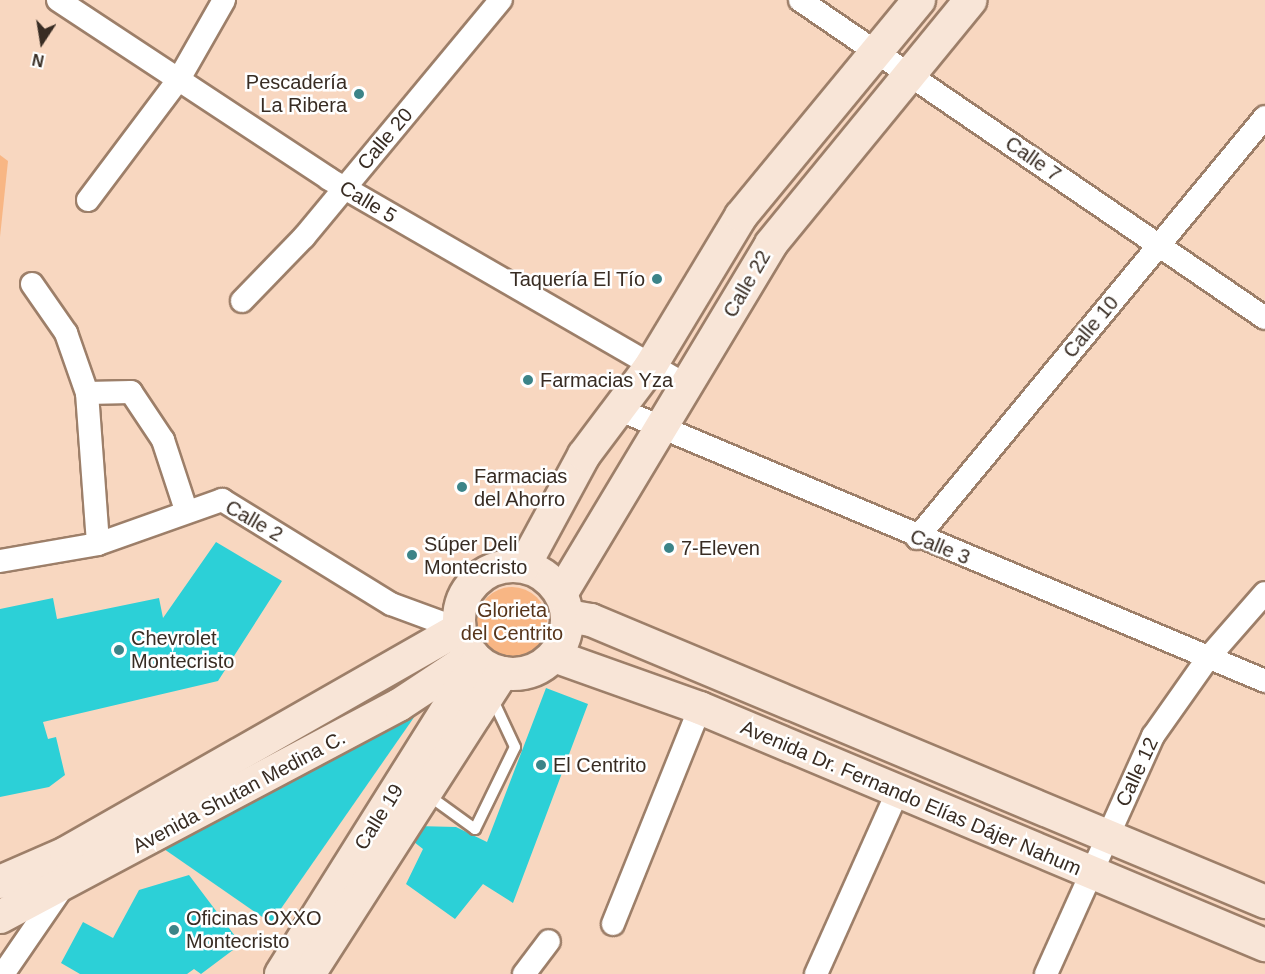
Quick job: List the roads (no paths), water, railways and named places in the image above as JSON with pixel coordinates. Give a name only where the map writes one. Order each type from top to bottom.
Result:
[{"type":"street","name":"Calle 5","points":[[58,0],[345,188],[650,367],[688,386]]},
{"type":"street","points":[[87,200],[179,79],[224,0]]},
{"type":"street","name":"Calle 20","points":[[242,301],[345,188],[501,0]]},
{"type":"street","name":"Calle 7","points":[[800,0],[1265,318]]},
{"type":"street","name":"Calle 22","points":[[524,566],[584,455],[650,367],[741,216],[919,0]]},
{"type":"street","name":"Calle 22","points":[[565,605],[661,428],[771,244],[971,0]]},
{"type":"street","name":"Calle 10","points":[[917,538],[1265,117]]},
{"type":"street","points":[[32,284],[66,333],[87,393],[98,544]]},
{"type":"street","points":[[87,393],[131,392],[163,440],[186,510]]},
{"type":"street","name":"Calle 3","points":[[618,408],[917,538],[1265,681]]},
{"type":"street","name":"Calle 2","points":[[0,561],[98,544],[186,510],[222,500],[391,604],[459,628]]},
{"type":"street","points":[[501,566],[524,566],[546,576],[565,605],[554,656],[523,673],[485,671],[459,628],[466,591],[479,576],[501,566]]},
{"type":"street","name":"Calle 12","points":[[1046,974],[1153,736],[1208,658],[1265,593]]},
{"type":"street","name":"Avenida Dr. Fernando Elías Dájer Nahum","points":[[565,605],[591,620],[1265,902]]},
{"type":"street","name":"Avenida Shutan Medina C.","points":[[0,882],[66,853],[459,628]]},
{"type":"street","name":"Avenida Dr. Fernando Elías Dájer Nahum","points":[[554,656],[700,708],[1092,875],[1265,945]]},
{"type":"street","name":"Avenida Shutan Medina C.","points":[[0,917],[62,888],[399,705],[485,671]]},
{"type":"street","name":"Calle 19","points":[[309,974],[425,794],[485,671]]},
{"type":"street","name":"Calle 19","points":[[281,974],[485,671]]},
{"type":"street","points":[[613,924],[700,708]]},
{"type":"street","points":[[816,974],[898,791]]},
{"type":"street","points":[[3,974],[62,888]]},
{"type":"street","points":[[524,974],[549,941]]},
{"type":"lane","points":[[425,794],[475,829],[515,747],[485,671]]},
{"type":"place","name":"Pescadería La Ribera","points":[[359,94]]},
{"type":"place","name":"Taquería El Tío","points":[[657,279]]},
{"type":"place","name":"Farmacias Yza","points":[[528,380]]},
{"type":"place","name":"Farmacias del Ahorro","points":[[462,487]]},
{"type":"place","name":"7-Eleven","points":[[669,548]]},
{"type":"place","name":"Súper Deli Montecristo","points":[[412,555]]},
{"type":"place","name":"Chevrolet Montecristo","points":[[119,650]]},
{"type":"place","name":"El Centrito","points":[[541,765]]},
{"type":"place","name":"Oficinas OXXO Montecristo","points":[[174,930]]},
{"type":"park label","name":"Glorieta del Centrito","points":[[512,622]]}]
